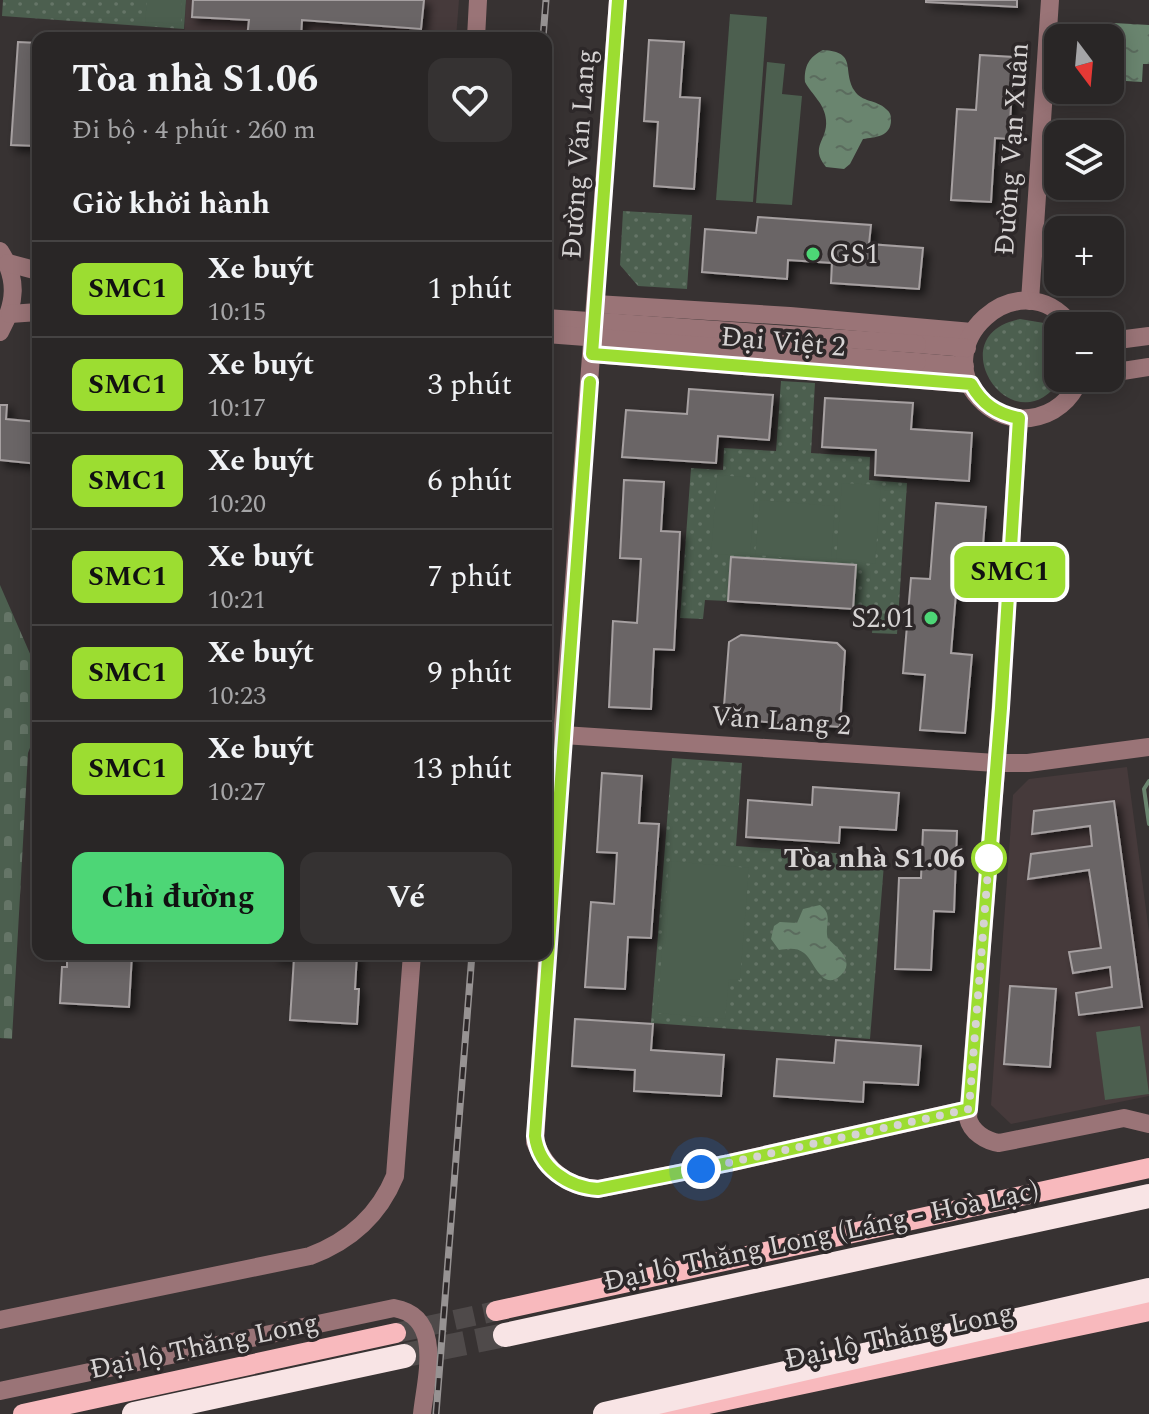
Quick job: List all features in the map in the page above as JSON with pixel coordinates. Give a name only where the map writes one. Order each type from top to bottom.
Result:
[{"type":"highway","name":"Đại lộ Thăng Long (Láng - Hoà Lạc)","points":[[505,1335],[1149,1196]]},
{"type":"highway","points":[[605,1414],[1149,1290]]},
{"type":"highway","points":[[134,1414],[400,1344]]},
{"type":"main road","points":[[496,1311],[1149,1168]]},
{"type":"main road","name":"Đại lộ Thăng Long","points":[[661,1414],[1149,1311]]},
{"type":"main road","name":"Đại lộ Thăng Long","points":[[23,1414],[400,1344]]},
{"type":"street","points":[[476,32],[478,0]]},
{"type":"street","name":"Đường Văn Lang","points":[[552,893],[618,0]]},
{"type":"street","name":"Đường Vạn Xuân","points":[[1030,301],[1050,0]]},
{"type":"street","points":[[4,257],[32,269]]},
{"type":"street","points":[[0,332],[10,314],[14,297],[13,280],[4,257]]},
{"type":"street","points":[[1056,312],[1030,301],[1018,301],[996,308],[978,323],[969,357],[987,405],[997,412],[1019,418],[1041,416],[1052,411],[1073,392]]},
{"type":"street","name":"Đại Việt 2","points":[[596,304],[790,316],[969,357]]},
{"type":"street","points":[[10,314],[32,312]]},
{"type":"street","points":[[552,319],[969,357]]},
{"type":"street","points":[[552,334],[917,353]]},
{"type":"street","points":[[1124,339],[1149,336]]},
{"type":"street","name":"Đại Việt 2","points":[[592,354],[969,357]]},
{"type":"street","points":[[1124,371],[1149,367]]},
{"type":"street","points":[[1019,418],[969,1124],[991,1142],[999,1143],[1104,1120],[1124,1118],[1146,1124]]},
{"type":"street","name":"Văn Lang 2","points":[[563,735],[996,763],[1028,763],[1149,747]]},
{"type":"street","points":[[0,1320],[310,1256],[330,1248],[364,1224],[388,1193],[395,1176],[412,960]]},
{"type":"street","name":"Đường Văn Lang","points":[[547,960],[535,1136],[544,1160],[559,1176],[583,1188],[616,1186],[969,1109]]},
{"type":"street","points":[[0,1391],[394,1308],[409,1311],[420,1319],[429,1341],[422,1414]]},
{"type":"shaded area","points":[[186,0],[459,0],[456,32],[184,32]]},
{"type":"shaded area","points":[[1127,767],[1149,932],[1149,1096],[1011,1124],[991,1105],[1013,795],[1029,779]]},
{"type":"green space","points":[[3,0],[186,0],[184,29],[2,16]]},
{"type":"green space","points":[[147,0],[182,0],[181,24],[145,22]]},
{"type":"green space","points":[[730,14],[767,17],[753,202],[716,200]]},
{"type":"green space","points":[[767,62],[785,64],[782,94],[802,96],[792,205],[756,203]]},
{"type":"green space","points":[[623,211],[692,215],[687,289],[638,286],[620,265]]},
{"type":"green space","points":[[1020,319],[1044,323],[1044,392],[1048,392],[1042,398],[1023,402],[1005,396],[991,382],[984,364],[984,345],[996,329]]},
{"type":"green space","points":[[781,381],[815,383],[811,453],[870,457],[869,480],[907,483],[897,634],[872,633],[874,610],[853,609],[855,565],[731,557],[728,601],[705,600],[703,619],[680,618],[691,468],[723,470],[724,448],[776,451]]},
{"type":"green space","points":[[717,475],[756,478],[750,556],[711,554]]},
{"type":"green space","points":[[842,483],[881,485],[875,564],[836,561]]},
{"type":"green space","points":[[760,500],[835,506],[831,561],[755,555]]},
{"type":"green space","points":[[0,585],[32,658],[32,743],[28,753],[12,1039],[0,1038]]},
{"type":"green space","points":[[672,758],[742,763],[736,846],[876,856],[884,864],[870,1039],[651,1023]]},
{"type":"green space","points":[[669,861],[749,868],[740,980],[729,979],[725,1019],[657,1013]]},
{"type":"green space","points":[[1140,1026],[1149,1094],[1105,1100],[1096,1032]]},
{"type":"water","points":[[1114,23],[1149,25],[1149,64],[1143,64],[1142,82],[1124,81],[1124,24]]},
{"type":"water","points":[[823,50],[841,54],[847,63],[854,90],[861,97],[882,106],[891,117],[888,130],[882,135],[863,139],[844,169],[826,167],[821,160],[819,148],[826,127],[825,114],[805,82],[808,63]]},
{"type":"water","points":[[820,905],[828,916],[828,939],[840,950],[847,965],[834,980],[824,978],[804,953],[795,949],[779,950],[771,939],[774,926],[780,922],[797,923],[803,909]]},
{"type":"building","points":[[193,0],[424,0],[421,29],[302,20],[301,32],[248,32],[249,20],[192,17]]},
{"type":"building","points":[[1017,0],[1017,7],[926,2]]},
{"type":"building","points":[[649,40],[684,42],[680,97],[700,98],[694,189],[654,186],[658,122],[644,121]]},
{"type":"building","points":[[18,42],[32,43],[32,146],[11,145]]},
{"type":"building","points":[[980,55],[1014,57],[1009,139],[995,138],[991,202],[951,200],[957,109],[976,110]]},
{"type":"building","name":"GS1","points":[[758,217],[871,225],[869,244],[923,248],[919,289],[831,283],[832,263],[788,260],[787,279],[702,272],[705,229],[756,233]]},
{"type":"building","points":[[689,389],[773,395],[769,440],[718,436],[716,463],[622,457],[626,410],[687,414]]},
{"type":"building","points":[[825,398],[913,403],[911,429],[972,433],[969,481],[875,475],[876,450],[822,447]]},
{"type":"building","points":[[0,405],[7,405],[6,419],[32,421],[32,463],[0,460]]},
{"type":"building","points":[[624,480],[664,482],[661,531],[680,532],[674,650],[654,649],[651,709],[609,707],[613,621],[637,623],[641,559],[620,558]]},
{"type":"building","name":"S2.01","points":[[936,503],[986,507],[980,583],[957,581],[951,653],[972,655],[965,733],[920,730],[925,675],[903,673],[911,578],[930,579]]},
{"type":"building","points":[[731,557],[856,565],[853,609],[728,601]]},
{"type":"building","points":[[741,635],[837,643],[845,651],[840,727],[723,719],[729,642]]},
{"type":"building","points":[[602,773],[642,776],[639,823],[659,824],[651,938],[628,937],[625,989],[585,987],[591,902],[614,904],[617,853],[597,852]]},
{"type":"building","points":[[813,787],[899,793],[896,830],[840,827],[839,843],[746,837],[748,800],[812,805]]},
{"type":"building","points":[[1114,801],[1142,1007],[1079,1015],[1076,993],[1112,987],[1110,967],[1073,973],[1069,952],[1101,948],[1089,870],[1028,879],[1031,854],[1092,846],[1090,826],[1032,834],[1034,811]]},
{"type":"building","points":[[923,830],[957,831],[954,912],[934,911],[931,970],[895,969],[899,878],[921,878]]},
{"type":"building","points":[[67,960],[132,960],[129,1007],[60,1003],[62,967],[67,967]]},
{"type":"building","points":[[294,960],[357,960],[357,1024],[290,1020]]},
{"type":"building","points":[[1010,986],[1056,989],[1050,1067],[1004,1064]]},
{"type":"building","points":[[575,1019],[653,1024],[651,1050],[724,1055],[721,1096],[634,1091],[635,1070],[572,1066]]},
{"type":"building","points":[[836,1040],[921,1046],[918,1085],[864,1082],[863,1102],[774,1096],[777,1059],[834,1063]]},
{"type":"waterway","points":[[1149,781],[1144,789],[1149,824]]},
{"type":"tunnel","points":[[396,1333],[496,1311]]},
{"type":"tunnel","points":[[406,1355],[505,1335]]},
{"type":"railway","points":[[543,32],[546,0]]},
{"type":"railway","points":[[436,1414],[472,960]]},
{"type":"bus line","name":"SMC1","points":[[548,960],[535,1142],[544,1160],[571,1184],[598,1189],[616,1186],[969,1109],[1001,708],[1019,418],[997,412],[987,405],[971,384],[592,354],[618,0]]},
{"type":"bus line","name":"SMC1","points":[[552,891],[590,382]]},
{"type":"place","name":"GS1","points":[[813,254]]},
{"type":"place","name":"S2.01","points":[[931,618]]},
{"type":"place","name":"Tòa nhà S1.06","points":[[989,858]]},
{"type":"route","points":[[701,1169],[969,1109],[989,858]]}]
